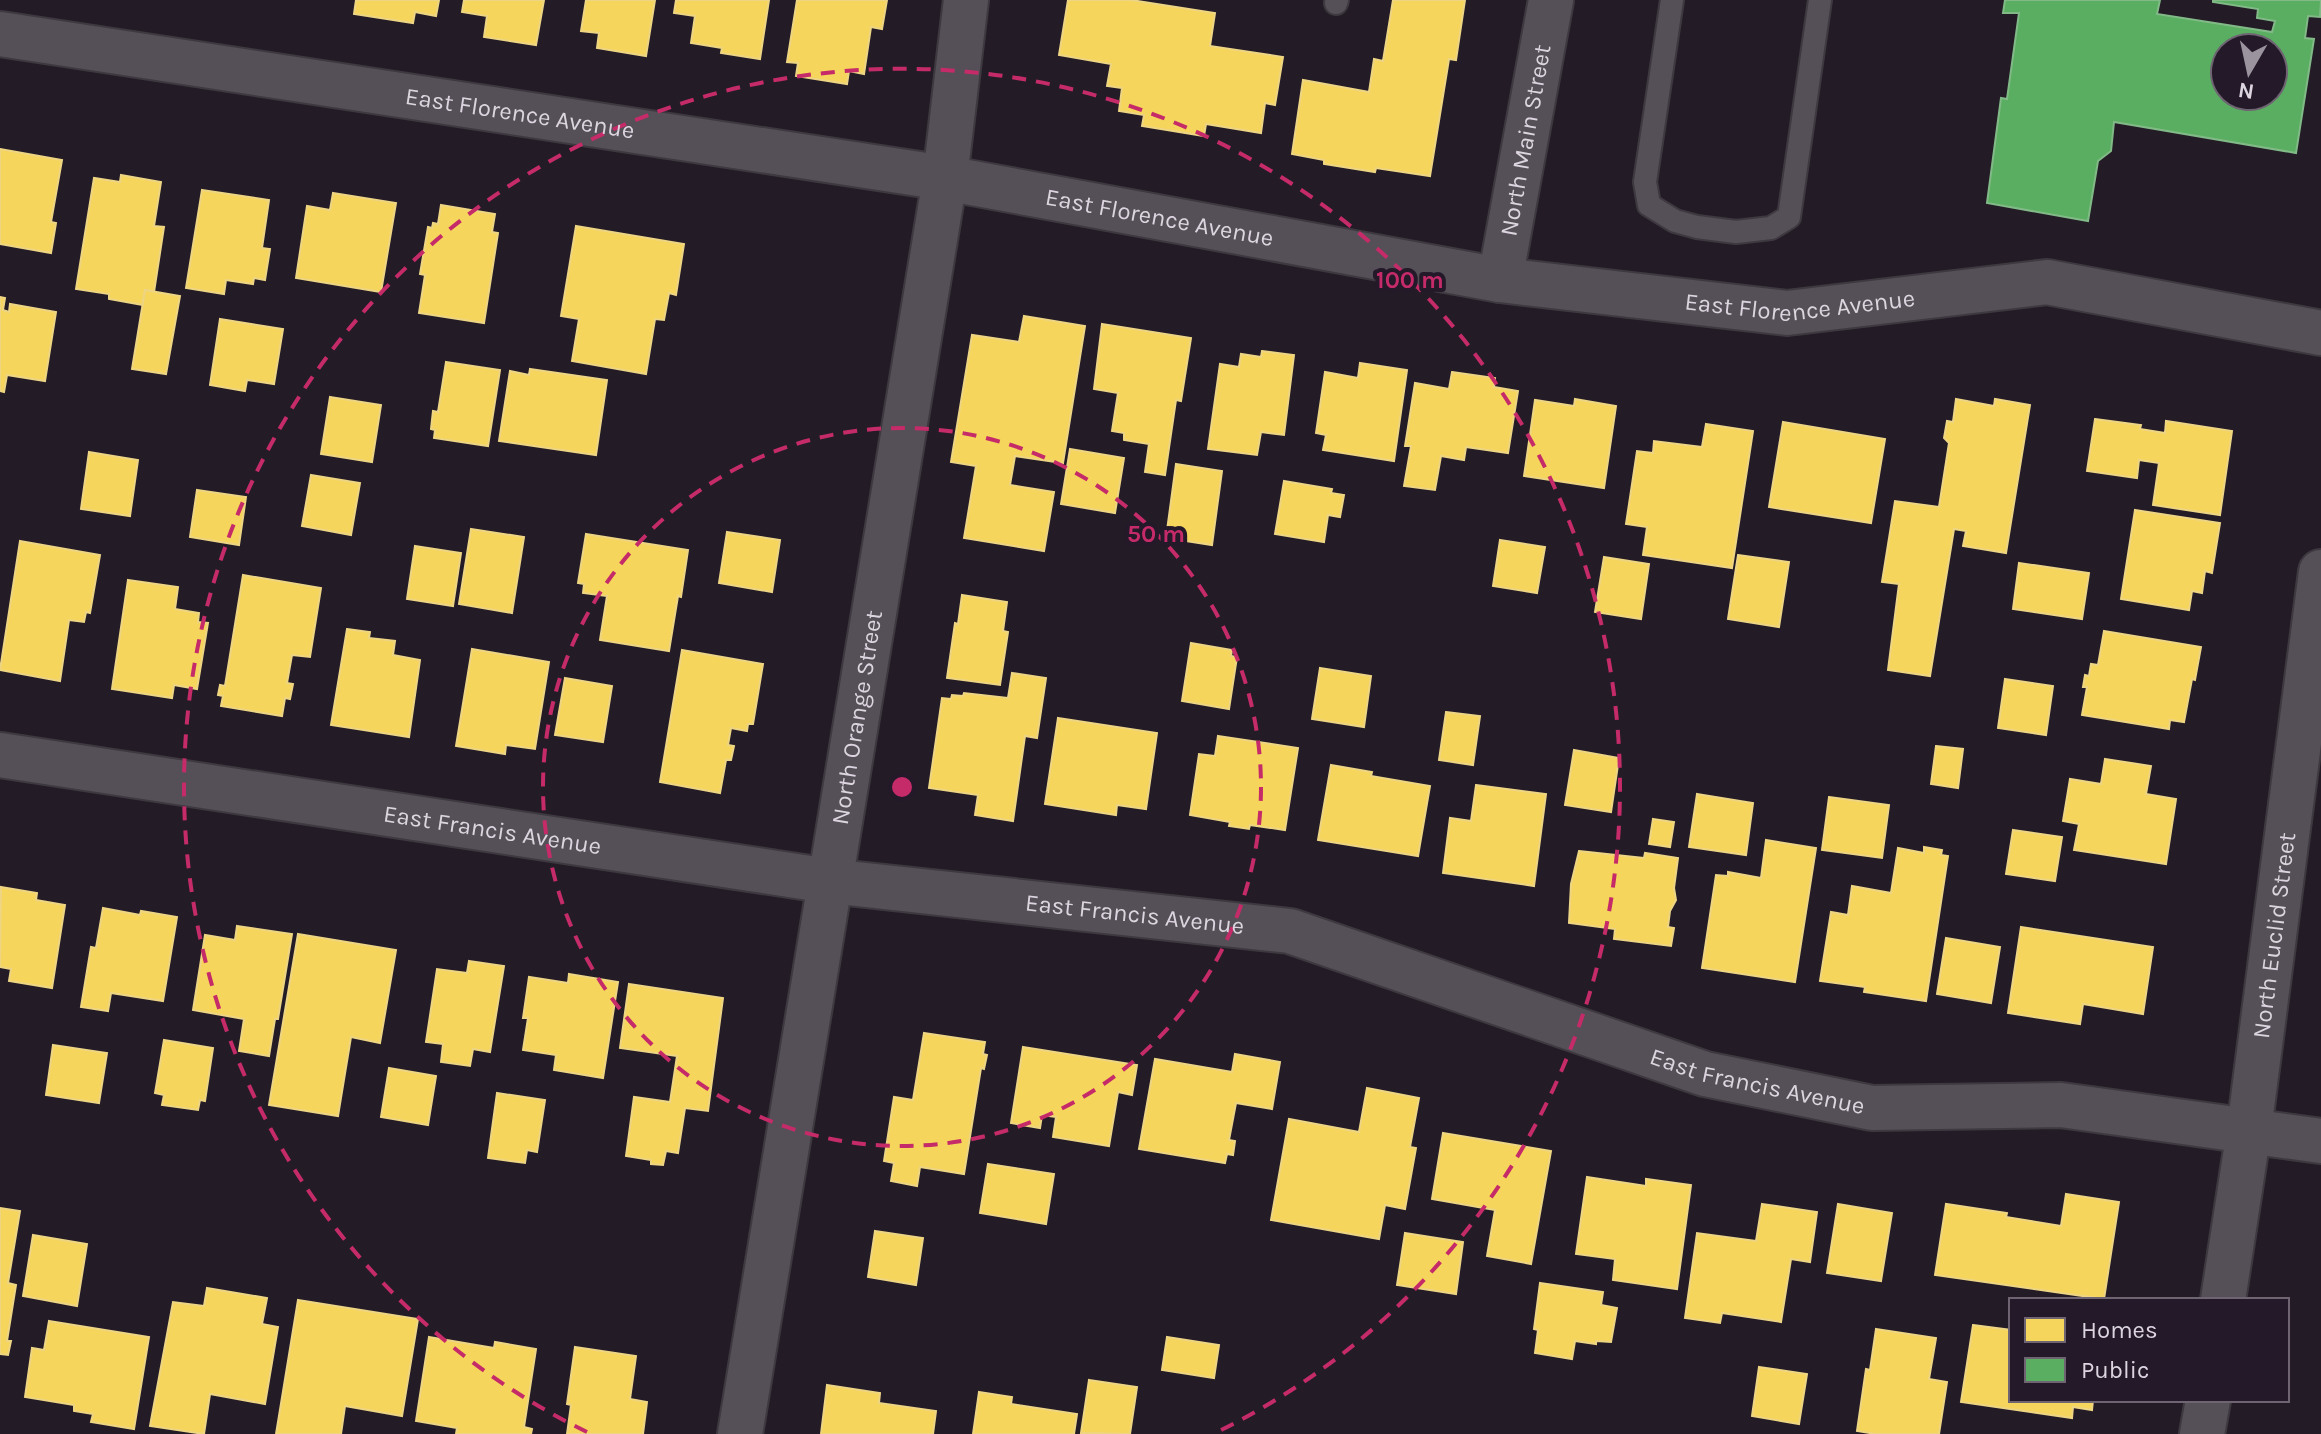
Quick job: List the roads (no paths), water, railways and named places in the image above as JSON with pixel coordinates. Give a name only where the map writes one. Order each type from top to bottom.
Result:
[{"type":"street","name":"North Orange Street","points":[[740,1434],[945,178],[966,0]]},
{"type":"street","name":"North Main Street","points":[[1500,280],[1551,0]]},
{"type":"street","name":"East Florence Avenue","points":[[0,34],[945,178],[1500,280],[1787,313],[2047,282],[2321,333]]},
{"type":"street","name":"North Euclid Street","points":[[2223,1298],[2249,1130],[2321,572]]},
{"type":"street","name":"East Francis Avenue","points":[[0,755],[829,881],[1290,931],[1705,1074],[1872,1108],[2061,1105],[2321,1141]]},
{"type":"street","points":[[2202,1434],[2208,1402]]},
{"type":"lane","points":[[1672,0],[1645,182],[1649,205],[1675,221],[1736,232],[1771,228],[1789,217],[1820,0]]}]
